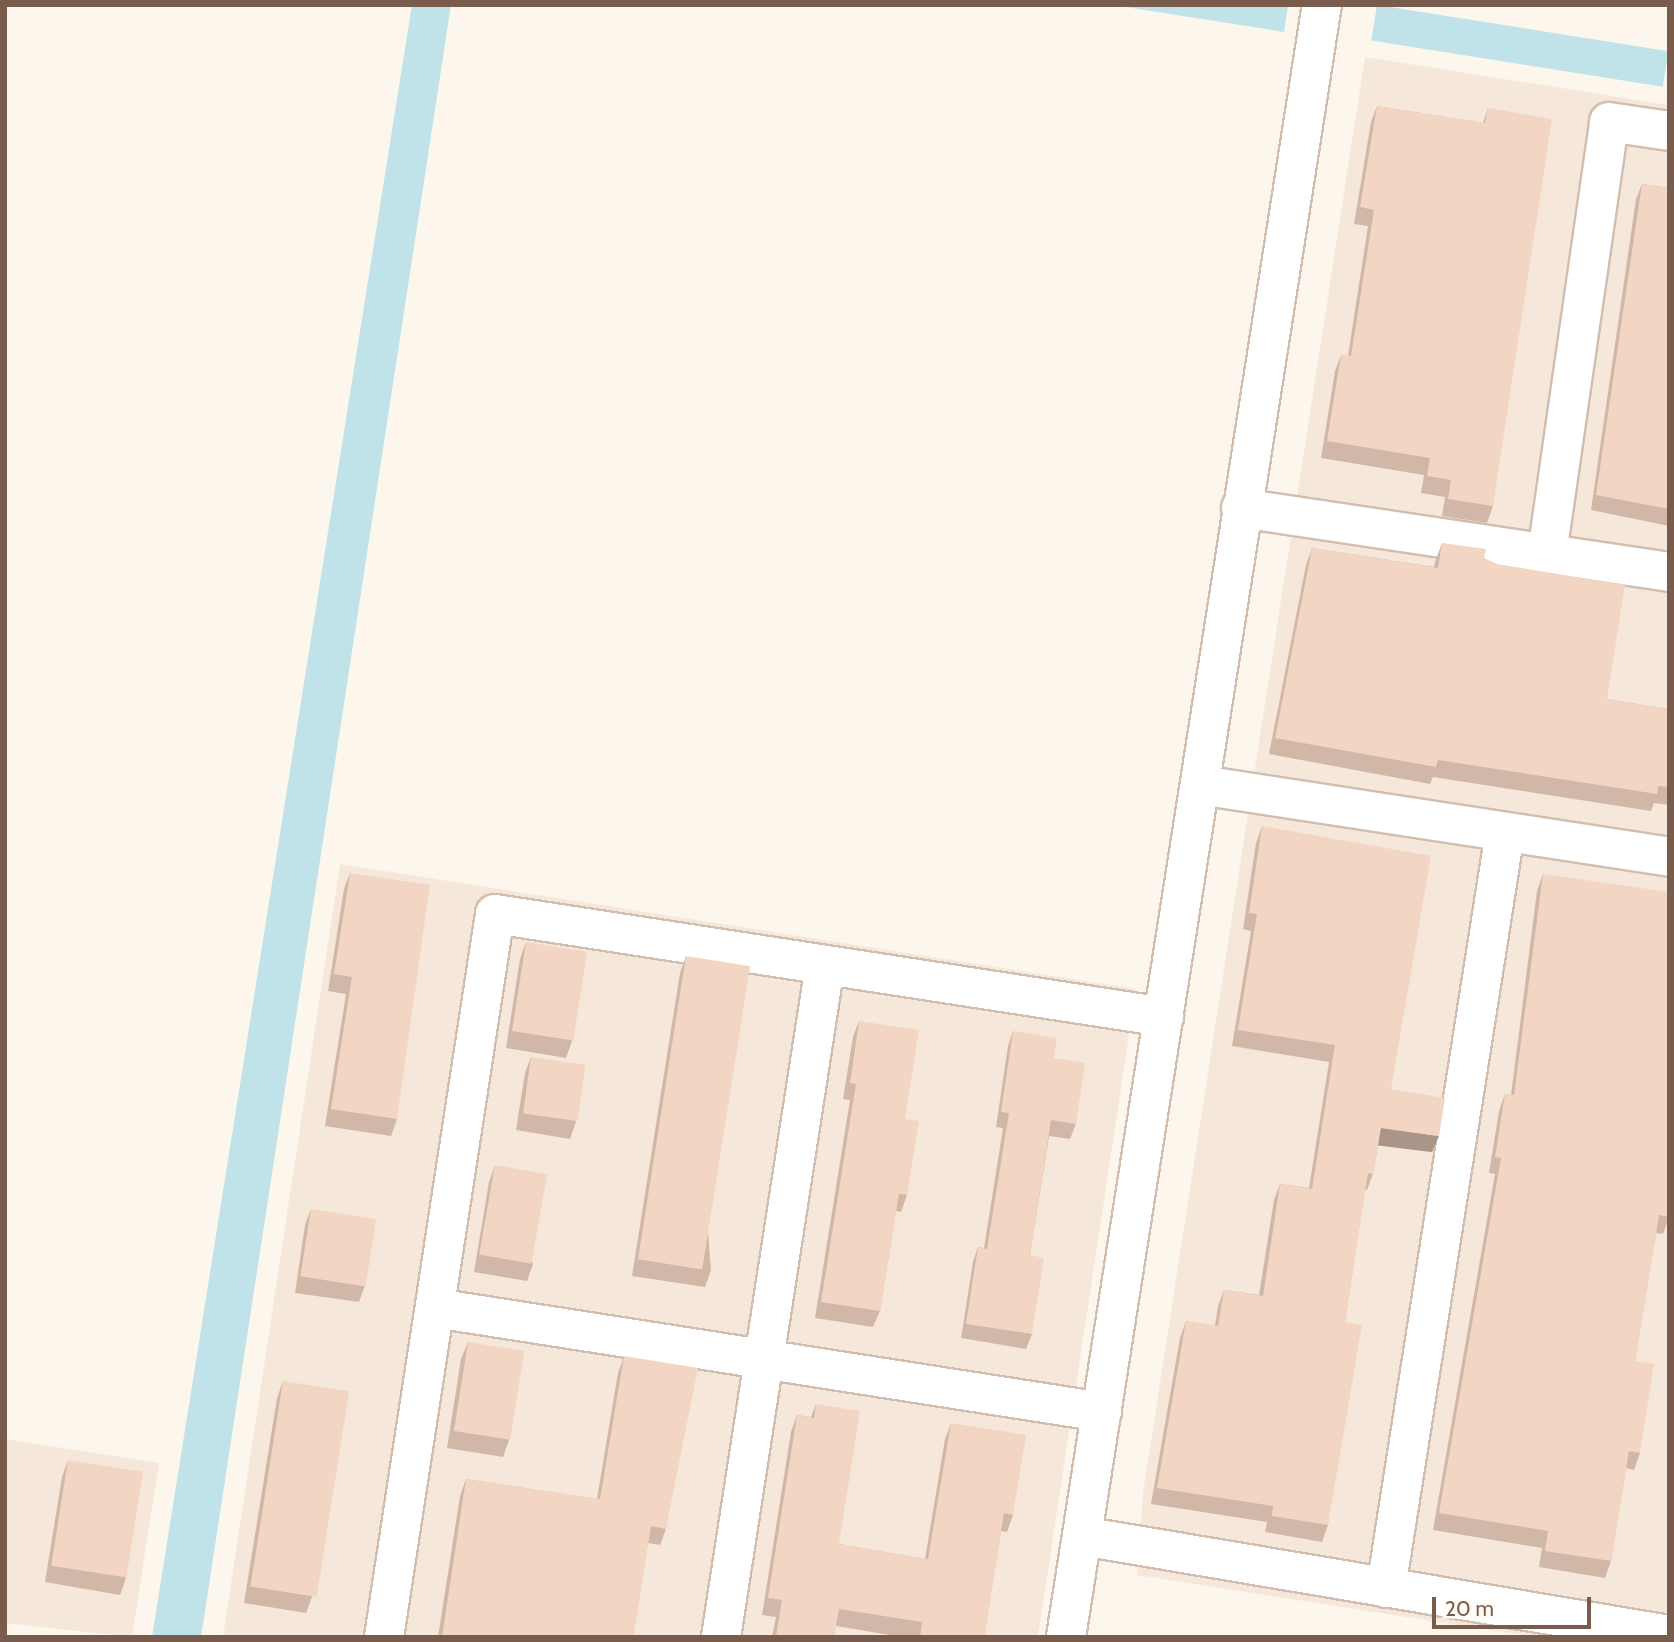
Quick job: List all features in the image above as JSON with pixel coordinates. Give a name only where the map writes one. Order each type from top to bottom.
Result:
[{"type":"street","points":[[1066,1637],[1322,5]]},
{"type":"street","points":[[1547,554],[1609,121],[1669,131]]},
{"type":"street","points":[[1241,508],[1669,572]]},
{"type":"street","points":[[1200,785],[1669,857]]},
{"type":"street","points":[[1386,1588],[1505,832]]},
{"type":"street","points":[[384,1637],[495,914],[1164,1017]]},
{"type":"street","points":[[721,1637],[825,965]]},
{"type":"street","points":[[435,1308],[1102,1412]]},
{"type":"street","points":[[1082,1536],[1386,1588],[1667,1625]]},
{"type":"shaded area","points":[[1365,57],[1669,105],[1669,1637],[1535,1637],[1137,1575],[1143,1493]]},
{"type":"shaded area","points":[[340,864],[1136,989],[1038,1637],[223,1637]]},
{"type":"shaded area","points":[[5,1439],[159,1463],[132,1637],[5,1623]]},
{"type":"water","points":[[412,5],[451,5],[201,1637],[152,1637]]},
{"type":"water","points":[[1113,5],[1288,5],[1284,32]]},
{"type":"water","points":[[1377,5],[1668,51],[1663,87],[1371,41]]},
{"type":"building","points":[[1377,106],[1485,123],[1488,108],[1552,119],[1493,506],[1448,499],[1451,480],[1427,476],[1430,458],[1327,441],[1341,355],[1351,356],[1374,210],[1360,207]]},
{"type":"building","points":[[1642,184],[1669,188],[1669,509],[1596,495]]},
{"type":"building","points":[[1442,543],[1486,549],[1484,558],[1497,564],[1625,585],[1607,699],[1669,709],[1669,787],[1658,786],[1657,794],[1438,760],[1436,767],[1275,738],[1312,548],[1438,568]]},
{"type":"building","points":[[1262,826],[1431,856],[1391,1089],[1445,1098],[1439,1136],[1381,1128],[1373,1174],[1368,1173],[1345,1322],[1362,1325],[1328,1525],[1272,1516],[1273,1506],[1157,1488],[1186,1321],[1218,1326],[1224,1290],[1263,1296],[1280,1184],[1312,1189],[1335,1045],[1238,1030],[1257,914],[1249,913]]},
{"type":"building","points":[[350,873],[430,885],[397,1119],[331,1109],[352,977],[334,974]]},
{"type":"building","points":[[1543,874],[1669,892],[1669,1217],[1659,1215],[1635,1361],[1654,1364],[1640,1453],[1629,1451],[1611,1561],[1545,1551],[1548,1531],[1439,1513],[1501,1158],[1495,1157],[1505,1094],[1514,1095]]},
{"type":"building","points":[[526,942],[587,952],[573,1041],[512,1031]]},
{"type":"building","points":[[686,956],[750,966],[702,1269],[638,1259]]},
{"type":"building","points":[[859,1021],[919,1030],[905,1119],[919,1121],[907,1195],[899,1194],[880,1311],[821,1302],[856,1084],[850,1083]]},
{"type":"building","points":[[1013,1031],[1057,1038],[1054,1058],[1085,1063],[1076,1124],[1051,1120],[1030,1255],[1044,1258],[1032,1334],[966,1324],[978,1247],[987,1249],[1009,1113],[1001,1112]]},
{"type":"building","points":[[531,1057],[585,1065],[578,1121],[523,1113]]},
{"type":"building","points":[[495,1165],[547,1174],[531,1264],[479,1255]]},
{"type":"building","points":[[311,1209],[376,1219],[366,1286],[300,1276]]},
{"type":"building","points":[[468,1342],[524,1351],[510,1440],[454,1431]]},
{"type":"building","points":[[624,1356],[698,1368],[666,1529],[651,1526],[633,1637],[442,1637],[466,1479],[600,1499]]},
{"type":"building","points":[[283,1381],[349,1391],[317,1597],[250,1586]]},
{"type":"building","points":[[816,1404],[860,1411],[839,1544],[928,1559],[951,1423],[1026,1435],[1013,1515],[1004,1513],[984,1637],[920,1637],[922,1622],[839,1609],[834,1637],[776,1637],[782,1600],[768,1598],[797,1415],[814,1418]]},
{"type":"building","points":[[68,1460],[143,1472],[126,1578],[51,1566]]}]
